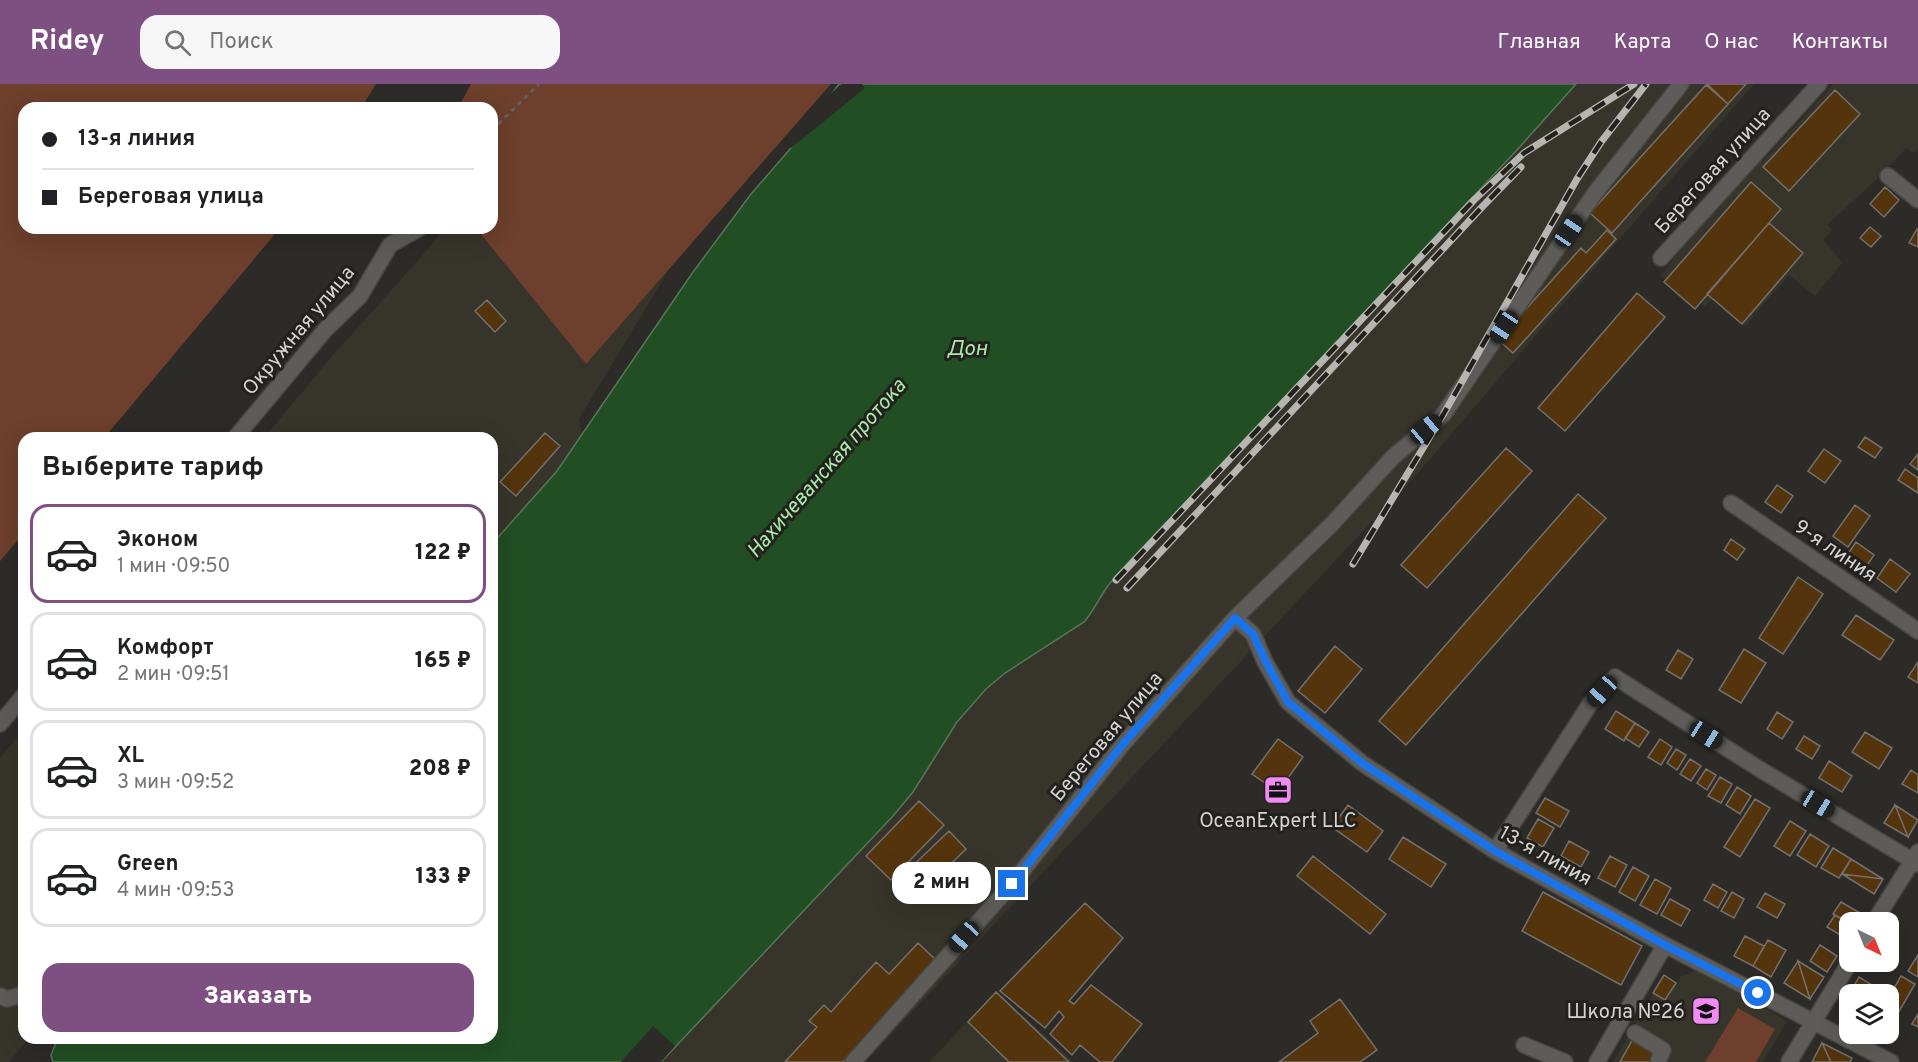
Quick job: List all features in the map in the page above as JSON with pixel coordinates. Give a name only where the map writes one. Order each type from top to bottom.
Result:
[{"type":"street","name":"Береговая улица","points":[[853,1062],[1012,884],[1123,744],[1235,618],[1332,524],[1393,457],[1443,415],[1595,193],[1661,106],[1681,84]]},
{"type":"street","name":"Береговая улица","points":[[1661,258],[1819,84]]},
{"type":"street","points":[[1888,176],[1918,200]]},
{"type":"street","name":"Окружная улица","points":[[240,432],[325,330],[360,296],[390,245],[409,234]]},
{"type":"street","name":"9-я линия","points":[[1731,503],[1918,631]]},
{"type":"street","name":"13-я линия","points":[[1235,618],[1253,634],[1288,702],[1362,763],[1495,851],[1665,945],[1891,1062]]},
{"type":"street","points":[[1495,851],[1590,704],[1615,677],[1761,770],[1916,858],[1881,912]]},
{"type":"street","points":[[0,724],[18,702]]},
{"type":"street","points":[[1597,1062],[1665,945]]},
{"type":"street","points":[[1788,1062],[1844,972]]},
{"type":"street","points":[[0,996],[7,999],[18,996]]},
{"type":"street","points":[[1635,1034],[1663,1050],[1658,1062]]},
{"type":"street","points":[[1524,1045],[1565,1062]]},
{"type":"path","points":[[498,124],[539,84]]},
{"type":"shaded area","points":[[0,84],[376,84],[365,102],[18,102],[18,234],[275,234],[109,432],[18,432],[18,540],[0,561]]},
{"type":"shaded area","points":[[471,84],[831,84],[586,364],[481,234],[498,234],[498,102],[461,102]]},
{"type":"shaded area","points":[[1576,84],[1754,84],[1424,466],[865,1062],[661,1062],[913,792],[957,722],[986,689],[1005,673],[1084,622],[1110,583],[1517,150]]},
{"type":"shaded area","points":[[1833,84],[1918,84],[1918,149],[1914,153],[1906,148],[1877,179],[1827,225],[1833,230],[1823,239],[1842,263],[1815,296],[1789,275],[1746,325],[1714,299],[1705,306],[1697,302],[1692,305],[1660,276],[1755,158],[1762,162]]},
{"type":"shaded area","points":[[750,135],[579,419],[582,435],[557,471],[498,537],[498,432],[269,432],[440,234],[498,234],[498,226]]},
{"type":"shaded area","points":[[18,736],[18,1044],[24,1044],[9,1062],[0,1062],[0,758]]},
{"type":"shaded area","name":"Школа №26","points":[[1698,970],[1787,1021],[1763,1062],[1613,1062],[1653,994],[1665,1001],[1680,977]]},
{"type":"shaded area","points":[[996,991],[1074,1062],[929,1062]]},
{"type":"shaded area","points":[[1738,1008],[1775,1029],[1756,1062],[1705,1062]]},
{"type":"water","name":"Дон","points":[[839,84],[1576,84],[1517,150],[1110,583],[1084,622],[1005,673],[986,689],[957,722],[913,792],[893,816],[661,1062],[53,1062],[51,1055],[56,1044],[498,1044],[498,537],[557,471],[693,272],[751,194],[791,148]]},
{"type":"pier","points":[[842,84],[862,84],[865,88],[791,148],[789,146],[824,99]]},
{"type":"pier","points":[[653,1026],[675,1046],[661,1062],[621,1062]]},
{"type":"building","points":[[1707,84],[1746,84],[1728,104]]},
{"type":"building","points":[[1706,85],[1728,104],[1612,233],[1590,213]]},
{"type":"building","points":[[1835,90],[1860,114],[1789,191],[1763,167]]},
{"type":"building","points":[[1751,182],[1781,209],[1695,309],[1664,282]]},
{"type":"building","points":[[1885,187],[1899,200],[1884,217],[1870,204]]},
{"type":"building","points":[[1769,223],[1803,253],[1742,324],[1707,294]]},
{"type":"building","points":[[1870,227],[1881,236],[1871,247],[1860,238]]},
{"type":"building","points":[[1918,229],[1918,247],[1909,243]]},
{"type":"building","points":[[1607,230],[1616,239],[1513,353],[1498,340],[1581,248],[1586,253]]},
{"type":"building","points":[[1637,293],[1665,317],[1565,431],[1538,408]]},
{"type":"building","points":[[487,300],[506,321],[495,332],[475,311]]},
{"type":"building","points":[[545,433],[560,446],[516,496],[500,482]]},
{"type":"building","points":[[1865,437],[1882,448],[1875,458],[1858,447]]},
{"type":"building","points":[[1506,448],[1532,471],[1427,588],[1401,565]]},
{"type":"building","points":[[1824,449],[1841,461],[1825,483],[1808,471]]},
{"type":"building","points":[[1918,454],[1918,470],[1910,464]]},
{"type":"building","points":[[1905,469],[1918,478],[1918,493],[1898,480]]},
{"type":"building","points":[[1777,485],[1793,496],[1781,513],[1765,502]]},
{"type":"building","points":[[1578,494],[1606,518],[1406,745],[1379,721]]},
{"type":"building","points":[[1855,505],[1870,516],[1848,547],[1833,536]]},
{"type":"building","points":[[1731,539],[1745,549],[1737,560],[1724,550]]},
{"type":"building","points":[[1856,542],[1874,555],[1864,570],[1846,557]]},
{"type":"building","points":[[1890,559],[1910,574],[1896,592],[1877,578]]},
{"type":"building","points":[[1798,577],[1823,594],[1783,654],[1759,638]]},
{"type":"building","points":[[1856,615],[1894,640],[1880,660],[1842,635]]},
{"type":"building","points":[[1335,646],[1362,669],[1325,713],[1298,691]]},
{"type":"building","points":[[1744,649],[1766,663],[1741,703],[1719,690]]},
{"type":"building","points":[[1678,650],[1693,659],[1681,679],[1666,670]]},
{"type":"building","points":[[1918,662],[1918,683],[1908,677]]},
{"type":"building","points":[[1616,711],[1635,723],[1624,741],[1605,729]]},
{"type":"building","points":[[1777,712],[1793,722],[1782,739],[1767,729]]},
{"type":"building","points":[[1635,723],[1649,732],[1639,747],[1625,738]]},
{"type":"building","points":[[1865,732],[1892,748],[1879,769],[1852,752]]},
{"type":"building","points":[[1804,736],[1820,746],[1812,759],[1796,749]]},
{"type":"building","points":[[1278,739],[1303,757],[1278,792],[1252,774]]},
{"type":"building","points":[[1660,739],[1672,747],[1661,765],[1648,757]]},
{"type":"building","points":[[1676,749],[1686,755],[1677,770],[1667,763]]},
{"type":"building","points":[[1690,759],[1701,766],[1691,781],[1680,774]]},
{"type":"building","points":[[1829,761],[1852,776],[1842,792],[1819,778]]},
{"type":"building","points":[[1706,769],[1716,775],[1707,790],[1697,783]]},
{"type":"building","points":[[1911,770],[1918,775],[1918,793],[1902,784]]},
{"type":"building","points":[[1720,777],[1732,784],[1721,803],[1708,796]]},
{"type":"building","points":[[1737,787],[1751,796],[1740,814],[1726,805]]},
{"type":"building","points":[[1545,798],[1569,811],[1560,827],[1536,813]]},
{"type":"building","points":[[1755,799],[1770,808],[1740,857],[1724,847]]},
{"type":"building","points":[[919,801],[944,825],[891,880],[866,856]]},
{"type":"building","points":[[1348,805],[1383,831],[1367,852],[1332,827]]},
{"type":"building","points":[[1895,805],[1918,820],[1908,837]]},
{"type":"building","points":[[1895,805],[1908,837],[1884,823]]},
{"type":"building","points":[[1538,819],[1554,828],[1543,847],[1527,838]]},
{"type":"building","points":[[1790,821],[1806,831],[1790,856],[1774,846]]},
{"type":"building","points":[[949,831],[966,849],[915,899],[897,881]]},
{"type":"building","points":[[1810,834],[1829,846],[1816,867],[1797,855]]},
{"type":"building","points":[[1403,837],[1446,864],[1431,887],[1389,859]]},
{"type":"building","points":[[1569,841],[1589,852],[1581,867],[1561,856]]},
{"type":"building","points":[[1833,848],[1851,859],[1839,878],[1821,868]]},
{"type":"building","points":[[1313,856],[1386,914],[1370,934],[1297,876]]},
{"type":"building","points":[[1610,856],[1627,865],[1615,887],[1598,878]]},
{"type":"building","points":[[1851,859],[1883,879],[1842,874]]},
{"type":"building","points":[[1633,867],[1649,876],[1635,901],[1619,892]]},
{"type":"building","points":[[1842,874],[1883,879],[1874,894]]},
{"type":"building","points":[[1655,879],[1671,888],[1657,914],[1640,905]]},
{"type":"building","points":[[1713,884],[1727,892],[1718,908],[1704,900]]},
{"type":"building","points":[[1543,892],[1642,946],[1621,985],[1522,931]]},
{"type":"building","points":[[1732,892],[1744,899],[1734,918],[1721,911]]},
{"type":"building","points":[[1765,893],[1785,904],[1777,918],[1757,907]]},
{"type":"building","points":[[1670,899],[1690,910],[1681,926],[1661,915]]},
{"type":"building","points":[[1841,902],[1858,912],[1839,912],[1839,918],[1833,914]]},
{"type":"building","points":[[1085,903],[1123,938],[1069,1001],[1074,1004],[1091,985],[1142,1024],[1112,1062],[1100,1062],[1080,1045],[1072,1055],[1050,1034],[1064,1017],[1059,1011],[1045,1028],[1000,991]]},
{"type":"building","points":[[1835,915],[1839,917],[1839,934],[1827,927]]},
{"type":"building","points":[[1745,936],[1764,946],[1753,966],[1734,956]]},
{"type":"building","points":[[1768,940],[1786,950],[1771,977],[1753,966]]},
{"type":"building","points":[[918,943],[936,960],[843,1062],[785,1062],[817,1027],[809,1021],[824,1005],[831,1012],[876,962],[889,974]]},
{"type":"building","points":[[1820,945],[1837,956],[1827,972],[1810,961]]},
{"type":"building","points":[[1918,955],[1918,977],[1908,971]]},
{"type":"building","points":[[1798,961],[1824,977],[1810,999]]},
{"type":"building","points":[[1798,961],[1810,999],[1784,983]]},
{"type":"building","points":[[1664,975],[1676,983],[1665,1000],[1653,993]]},
{"type":"building","points":[[1901,976],[1915,984],[1899,1012],[1899,984],[1896,984]]},
{"type":"building","points":[[1859,977],[1870,984],[1855,984]]},
{"type":"building","points":[[996,992],[1069,1062],[1009,1062],[968,1022]]},
{"type":"building","points":[[1340,999],[1377,1050],[1360,1062],[1279,1062],[1318,1033],[1310,1021]]},
{"type":"building","points":[[1918,1014],[1918,1027],[1912,1024]]},
{"type":"building","points":[[1634,1037],[1659,1052],[1653,1062],[1620,1062]]},
{"type":"building","points":[[1822,1043],[1852,1058],[1850,1062],[1831,1062]]},
{"type":"building","points":[[1822,1043],[1831,1062],[1812,1062]]},
{"type":"railway","points":[[1116,580],[1474,200],[1524,153],[1634,84]]},
{"type":"railway","points":[[1353,564],[1443,415],[1577,179],[1601,142],[1646,84]]},
{"type":"railway","points":[[1127,588],[1521,167]]},
{"type":"place","name":"OceanExpert LLC","points":[[1278,790]]},
{"type":"place","name":"Школа №26","points":[[1706,1011]]},
{"type":"route","points":[[1012,884],[1123,744],[1235,618],[1253,634],[1288,702],[1362,763],[1495,851],[1665,945],[1758,993]]},
{"type":"water label","name":"Нахичеванская протока","points":[[826,468]]}]
